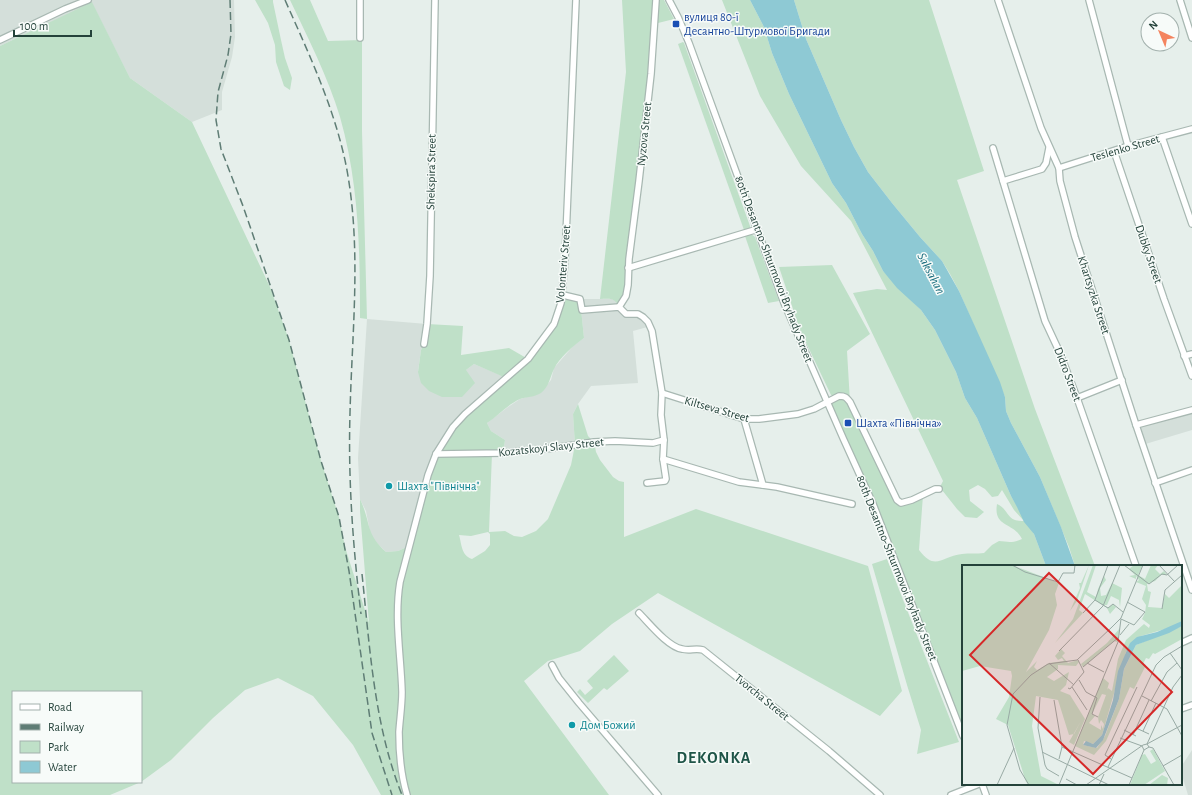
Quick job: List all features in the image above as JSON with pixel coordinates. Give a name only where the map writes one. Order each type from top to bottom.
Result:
[{"type":"street","points":[[0,40],[65,9],[88,0]]},
{"type":"street","points":[[360,0],[360,38]]},
{"type":"street","name":"Shekspira Street","points":[[424,344],[427,324],[430,276],[435,0]]},
{"type":"street","name":"Volonteriv Street","points":[[407,795],[404,785],[400,755],[399,731],[402,692],[397,599],[400,582],[414,526],[436,454],[453,427],[465,414],[524,362],[540,344],[554,324],[562,295],[576,0]]},
{"type":"street","name":"Nyzova Street","points":[[620,307],[626,296],[650,82],[656,0]]},
{"type":"street","name":"80th Desantno-Shturmovoi Bryhady Street","points":[[669,0],[689,42],[784,303],[873,504],[962,733]]},
{"type":"street","name":"Khartsyzka Street","points":[[998,0],[1041,128],[1059,168],[1060,181],[1075,237],[1155,483],[1192,590]]},
{"type":"street","points":[[1089,0],[1128,146]]},
{"type":"street","points":[[1180,0],[1192,38]]},
{"type":"street","name":"Teslenko Street","points":[[1059,168],[1128,146],[1192,129]]},
{"type":"street","points":[[1162,137],[1192,224]]},
{"type":"street","name":"Didro Street","points":[[993,148],[1045,321],[1059,351],[1077,398],[1136,565]]},
{"type":"street","points":[[1003,181],[1042,169],[1046,163],[1049,148]]},
{"type":"street","name":"Dubky Street","points":[[1114,151],[1192,376]]},
{"type":"street","points":[[628,268],[758,229]]},
{"type":"street","points":[[562,295],[580,300],[582,310],[620,307],[626,314],[638,314],[643,317],[651,326],[662,393],[661,415],[664,440],[663,459],[666,475],[665,481],[647,483]]},
{"type":"street","points":[[1184,356],[1192,354]]},
{"type":"street","points":[[1077,398],[1122,380]]},
{"type":"street","name":"Kiltseva Street","points":[[662,393],[744,419],[760,419],[798,414],[814,409],[839,396],[846,397],[897,500],[901,503],[907,502],[935,489],[939,489]]},
{"type":"street","points":[[1136,425],[1192,410]]},
{"type":"street","points":[[744,419],[763,485]]},
{"type":"street","name":"Kozatskoyi Slavy Street","points":[[436,454],[503,453],[594,442],[615,441],[653,443],[664,440]]},
{"type":"street","points":[[663,459],[739,482],[763,485],[852,504]]},
{"type":"street","points":[[1155,483],[1192,470]]},
{"type":"street","name":"Tvorcha Street","points":[[639,612],[671,645],[680,649],[703,650],[829,751],[880,795]]},
{"type":"street","points":[[1182,643],[1192,638]]},
{"type":"street","points":[[552,665],[559,678],[579,703],[658,795]]},
{"type":"street","points":[[1182,709],[1192,705]]},
{"type":"street","points":[[951,795],[978,785]]},
{"type":"street","points":[[981,785],[986,795]]},
{"type":"shaded area","points":[[0,0],[234,0],[235,37],[232,57],[222,92],[222,110],[192,122],[130,78],[92,3],[0,46]]},
{"type":"shaded area","points":[[580,299],[612,299],[616,301],[623,312],[638,314],[651,326],[633,331],[638,383],[591,386],[578,404],[573,414],[575,445],[503,453],[505,440],[491,431],[487,423],[520,399],[540,393],[551,380],[554,368],[574,345],[584,338]]},
{"type":"shaded area","points":[[367,319],[427,324],[418,371],[466,370],[474,364],[507,378],[407,547],[398,551],[386,552],[374,540],[370,532],[366,511],[360,499],[358,458]]},
{"type":"shaded area","points":[[1192,410],[1192,430],[1142,445],[1136,425]]},
{"type":"shaded area","points":[[1192,750],[1192,795],[1188,795],[1182,775],[1182,765]]},
{"type":"green space","points":[[255,0],[273,0],[285,58],[292,78],[290,90],[284,86],[276,62],[275,45],[268,23]]},
{"type":"green space","points":[[290,0],[310,0],[328,41],[362,40],[362,131],[367,319],[360,318],[359,242],[355,192],[340,117],[330,87]]},
{"type":"green space","points":[[622,0],[664,0],[674,19],[654,24],[628,285],[619,307],[613,300],[600,299],[626,72]]},
{"type":"green space","points":[[722,0],[750,0],[764,27],[772,53],[789,94],[832,183],[846,203],[883,271],[921,310],[935,330],[956,372],[965,398],[977,418],[1011,496],[1034,534],[1046,565],[962,565],[962,733],[893,555],[827,402],[839,396],[831,395],[800,330],[779,267],[832,265],[870,334],[847,351],[850,402],[901,503],[923,495],[919,550],[925,557],[930,560],[939,561],[955,555],[984,553],[992,545],[999,541],[1014,542],[1022,539],[1014,530],[1001,521],[998,517],[997,504],[1001,506],[1014,520],[1024,521],[1014,510],[1002,490],[998,496],[992,497],[985,489],[978,485],[969,490],[970,501],[984,512],[977,518],[965,517],[942,490],[939,489],[943,481],[853,293],[877,289],[887,290],[851,221],[801,166],[760,96]]},
{"type":"green space","points":[[794,0],[929,0],[984,171],[957,180],[1035,409],[1095,565],[1075,565],[1069,547],[1040,477],[1011,423],[1006,411],[1005,397],[959,291],[942,261],[920,237],[868,172],[841,120],[806,39]]},
{"type":"green space","points":[[92,2],[130,78],[192,122],[270,287],[289,340],[321,461],[339,517],[345,547],[369,623],[360,499],[371,533],[379,545],[386,552],[398,551],[407,547],[432,465],[453,427],[506,378],[474,364],[466,370],[475,383],[462,397],[442,397],[429,391],[421,383],[418,372],[427,324],[463,326],[461,355],[509,348],[528,359],[554,324],[563,295],[580,299],[584,338],[559,360],[544,391],[539,394],[515,401],[487,423],[491,431],[505,440],[503,453],[492,453],[489,532],[505,531],[514,536],[522,537],[536,531],[548,519],[571,465],[575,445],[573,414],[578,404],[588,436],[594,442],[596,452],[600,460],[613,477],[624,482],[624,537],[696,509],[868,566],[902,691],[880,716],[658,593],[612,624],[580,651],[548,661],[524,681],[609,795],[381,795],[353,745],[313,696],[278,678],[245,690],[213,718],[171,760],[142,781],[142,691],[12,691],[12,783],[139,783],[110,795],[0,795],[0,46]],"holes":[[[488,532],[490,534],[490,545],[485,551],[472,559],[468,557],[462,549],[459,535],[471,536]]]},
{"type":"green space","points":[[683,42],[750,228],[744,230],[678,44]]},
{"type":"green space","points":[[751,234],[755,237],[779,301],[768,303],[745,236]]},
{"type":"green space","points":[[887,559],[959,742],[917,754],[921,730],[872,564]]},
{"type":"green space","points":[[614,655],[629,671],[607,690],[604,688],[588,703],[577,692],[580,689],[585,695],[593,688],[587,681]]},
{"type":"water","name":"Saksahan","points":[[750,0],[794,0],[806,39],[841,120],[868,172],[920,237],[942,261],[959,291],[1000,382],[1005,397],[1006,411],[1011,423],[1040,477],[1061,527],[1075,565],[1046,565],[1034,534],[1024,522],[1011,496],[977,418],[965,398],[956,372],[935,330],[921,310],[897,288],[883,271],[846,203],[832,183],[789,94],[772,53],[764,27]]},
{"type":"railway","points":[[230,0],[231,34],[228,55],[218,92],[216,120],[221,149],[243,206],[289,340],[321,461],[339,517],[349,571],[372,733],[392,795]]},
{"type":"railway","points":[[285,0],[320,81],[335,122],[346,165],[351,196],[354,227],[355,289],[350,413],[350,488],[353,539],[361,614]]},
{"type":"railway","points":[[362,574],[374,686],[379,714],[385,741],[402,795]]},
{"type":"place","name":"вулиця 80-ї Десантно-Штурмової Бригади","points":[[676,24]]},
{"type":"place","name":"Шахта «Північна»","points":[[848,423]]},
{"type":"place","name":"Шахта \"Північна\"","points":[[389,486]]},
{"type":"place","name":"Дом Божий","points":[[572,725]]},
{"type":"district","name":"DEKONKA","points":[[714,757]]}]
